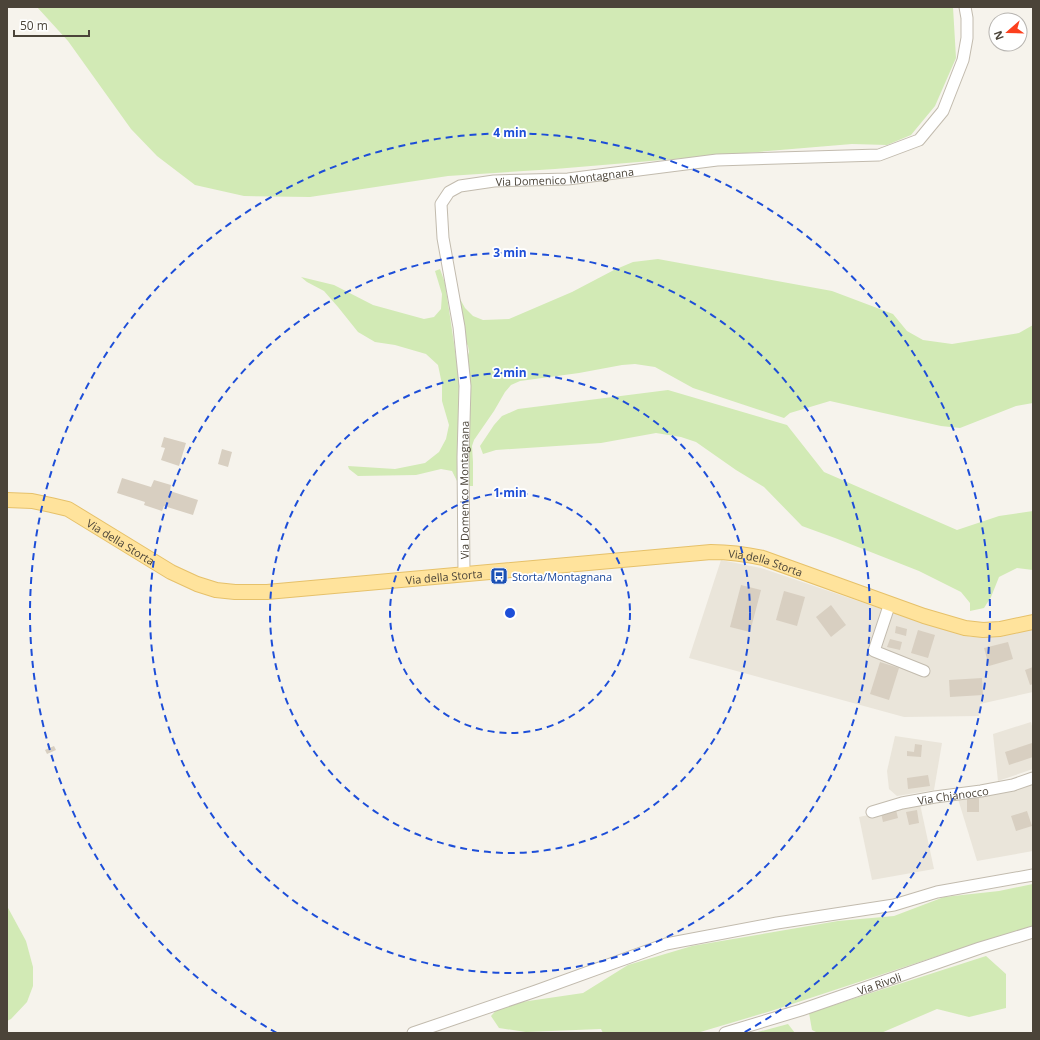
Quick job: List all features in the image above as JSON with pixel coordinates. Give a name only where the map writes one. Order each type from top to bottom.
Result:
[{"type":"main road","name":"Via della Storta","points":[[7,500],[32,501],[68,510],[171,572],[197,584],[216,590],[235,592],[267,592],[711,552],[736,553],[763,558],[929,618],[965,628],[982,630],[1000,629],[1033,622]]},
{"type":"street","name":"Via Domenico Montagnana","points":[[464,574],[463,457],[465,386],[459,327],[443,238],[441,204],[449,192],[460,186],[494,181],[568,179],[717,160],[879,155],[918,140],[943,110],[963,60],[968,38],[965,7]]},
{"type":"street","points":[[890,603],[874,651],[924,671]]},
{"type":"street","name":"Via Chianocco","points":[[872,812],[902,803],[1013,785],[1033,778]]},
{"type":"street","points":[[414,1033],[666,944],[777,923],[894,905],[937,892],[1033,875]]},
{"type":"street","name":"Via Rivoli","points":[[725,1033],[801,1010],[980,948],[1033,932]]},
{"type":"shaded area","points":[[721,560],[761,568],[914,620],[971,637],[1009,634],[1033,628],[1033,692],[980,704],[979,716],[904,717],[689,658]]},
{"type":"shaded area","points":[[1031,722],[1033,730],[1033,769],[998,781],[993,734]]},
{"type":"shaded area","points":[[895,736],[942,743],[934,790],[897,796],[889,789],[887,771]]},
{"type":"shaded area","points":[[1033,782],[1033,851],[977,861],[958,799]]},
{"type":"shaded area","points":[[920,804],[934,869],[872,880],[859,817]]},
{"type":"green space","points":[[37,7],[953,7],[956,58],[935,106],[911,135],[887,145],[852,144],[555,169],[448,176],[310,197],[244,196],[195,185],[157,156],[131,129],[68,41]]},
{"type":"green space","points":[[658,259],[832,291],[893,314],[907,331],[923,340],[952,344],[1019,333],[1033,325],[1033,403],[1016,406],[960,428],[941,426],[830,401],[790,413],[784,418],[693,388],[655,367],[635,364],[622,365],[579,373],[520,381],[511,385],[474,440],[472,446],[473,486],[468,486],[466,361],[469,352],[463,336],[459,297],[465,308],[473,316],[483,320],[509,319],[572,292],[614,270],[633,262]]},
{"type":"green space","points":[[440,269],[445,283],[462,403],[458,452],[458,483],[452,471],[441,469],[416,475],[358,476],[349,469],[348,466],[395,469],[425,463],[439,452],[446,439],[449,425],[442,401],[442,384],[438,365],[426,354],[395,345],[375,342],[358,332],[324,291],[301,277],[334,285],[373,305],[424,319],[434,317],[441,309],[442,294],[435,271]]},
{"type":"green space","points":[[668,390],[787,425],[824,472],[957,530],[999,516],[1033,511],[1033,570],[1017,568],[999,577],[991,597],[984,608],[970,611],[970,603],[961,592],[919,571],[802,526],[764,487],[736,470],[696,442],[681,437],[656,433],[601,443],[496,450],[483,454],[480,446],[502,416],[518,409]]},
{"type":"green space","points":[[1033,884],[1033,927],[977,943],[771,1011],[697,1033],[603,1033],[601,1029],[526,1032],[499,1028],[491,1016],[501,1005],[583,993],[628,965],[692,946],[838,921],[894,916],[944,897],[999,891]]},
{"type":"green space","points":[[7,906],[26,941],[33,967],[33,986],[27,1002],[11,1019],[7,1021]]},
{"type":"green space","points":[[986,956],[1006,974],[1006,1008],[969,1017],[937,1009],[881,1033],[818,1033],[812,1030],[809,1013]]},
{"type":"green space","points":[[788,1024],[795,1033],[754,1033]]},
{"type":"building","points":[[164,437],[186,443],[179,466],[161,460],[165,448],[161,447]]},
{"type":"building","points":[[222,449],[232,452],[228,467],[218,464]]},
{"type":"building","points":[[122,478],[151,487],[154,480],[171,485],[170,491],[198,500],[193,515],[164,506],[162,511],[144,505],[145,502],[117,493]]},
{"type":"building","points":[[741,585],[761,590],[750,632],[730,627]]},
{"type":"building","points":[[784,591],[805,597],[797,626],[776,620]]},
{"type":"building","points":[[831,605],[846,625],[831,637],[816,617]]},
{"type":"building","points":[[896,626],[907,629],[906,636],[895,633]]},
{"type":"building","points":[[918,630],[935,635],[928,658],[911,653]]},
{"type":"building","points":[[890,639],[902,642],[900,650],[887,647]]},
{"type":"building","points":[[1008,642],[1013,659],[989,666],[984,648]]},
{"type":"building","points":[[880,662],[899,668],[889,700],[870,694]]},
{"type":"building","points":[[1033,667],[1033,684],[1030,685],[1025,670]]},
{"type":"building","points":[[982,678],[983,695],[950,697],[949,680]]},
{"type":"building","points":[[1032,743],[1033,757],[1009,765],[1005,752]]},
{"type":"building","points":[[915,744],[922,745],[921,757],[907,756],[907,751],[914,752]]},
{"type":"building","points":[[54,746],[56,750],[47,754],[45,750]]},
{"type":"building","points":[[928,775],[930,786],[908,789],[907,778]]},
{"type":"building","points":[[967,798],[979,798],[979,812],[967,812]]},
{"type":"building","points":[[896,810],[898,818],[883,822],[881,813]]},
{"type":"building","points":[[917,810],[919,823],[909,825],[906,812]]},
{"type":"building","points":[[1027,811],[1032,826],[1016,831],[1011,816]]},
{"type":"place","name":"Storta/Montagnana","points":[[499,576]]}]
